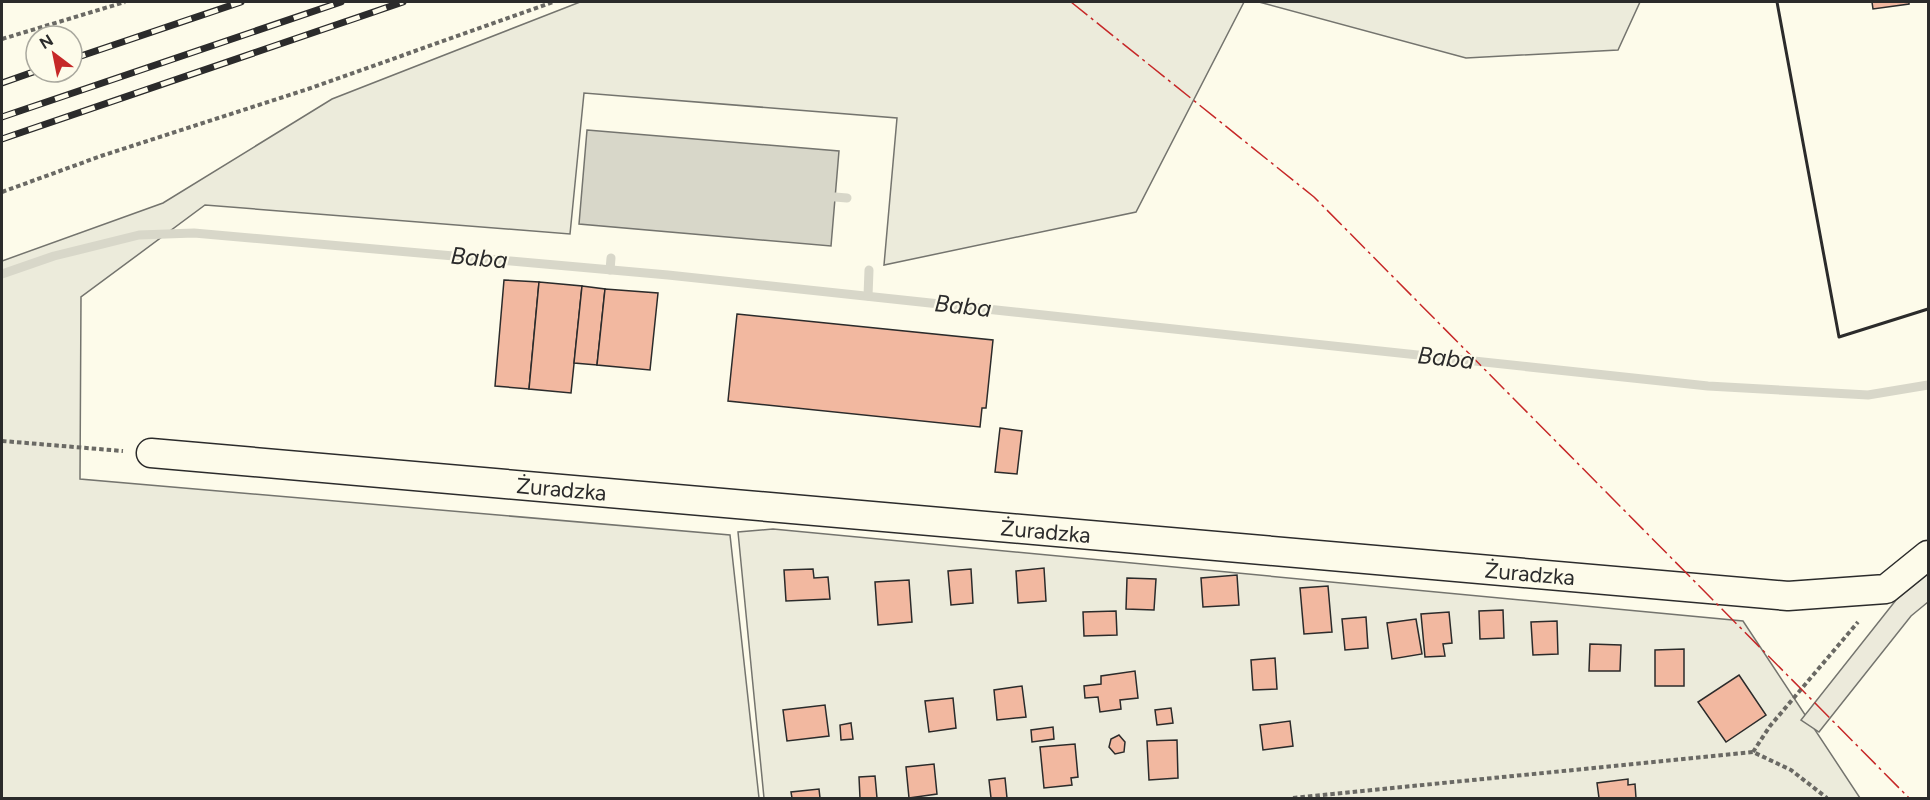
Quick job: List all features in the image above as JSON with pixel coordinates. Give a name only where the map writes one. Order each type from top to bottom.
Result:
[{"type":"street","name":"Żuradzka","points":[[151,453],[1788,596],[1886,589]]},
{"type":"street","points":[[1886,589],[1929,555]]},
{"type":"path","points":[[2,39],[125,2]]},
{"type":"path","points":[[2,192],[101,156],[308,89],[553,2]]},
{"type":"path","points":[[2,441],[151,453]]},
{"type":"path","points":[[1753,752],[1770,726],[1886,589]]},
{"type":"path","points":[[1293,798],[1753,752],[1791,770],[1827,798]]},
{"type":"shaded area","points":[[580,2],[1244,2],[1136,212],[884,265],[897,118],[584,93],[570,234],[205,205],[81,297],[80,479],[730,535],[759,798],[2,798],[2,261],[163,203],[332,99]]},
{"type":"shaded area","points":[[1259,2],[1640,2],[1618,50],[1466,58]]},
{"type":"shaded area","points":[[587,130],[839,151],[831,246],[579,224]]},
{"type":"shaded area","points":[[773,529],[1743,621],[1860,798],[764,798],[738,532]]},
{"type":"shaded area","points":[[1928,574],[1928,602],[1911,616],[1819,732],[1801,720],[1896,600]]},
{"type":"building","points":[[1872,2],[1909,2],[1909,4],[1873,9]]},
{"type":"building","points":[[504,280],[539,282],[529,389],[495,386]]},
{"type":"building","points":[[539,282],[582,286],[571,393],[529,389]]},
{"type":"building","points":[[582,286],[605,289],[597,365],[574,363]]},
{"type":"building","points":[[605,289],[658,293],[650,370],[597,365]]},
{"type":"building","points":[[737,314],[993,340],[986,408],[982,408],[980,427],[728,401]]},
{"type":"building","points":[[1000,428],[1022,431],[1017,474],[995,472]]},
{"type":"building","points":[[1044,568],[1046,601],[1018,603],[1016,571]]},
{"type":"building","points":[[813,569],[814,578],[828,577],[830,599],[786,601],[784,570]]},
{"type":"building","points":[[971,569],[973,603],[951,605],[948,571]]},
{"type":"building","points":[[1237,575],[1239,605],[1203,607],[1201,578]]},
{"type":"building","points":[[1127,578],[1156,579],[1154,610],[1126,609]]},
{"type":"building","points":[[909,580],[912,622],[878,625],[875,582]]},
{"type":"building","points":[[1328,586],[1332,632],[1304,634],[1300,588]]},
{"type":"building","points":[[1503,610],[1504,638],[1480,639],[1479,611]]},
{"type":"building","points":[[1116,611],[1117,635],[1084,636],[1083,612]]},
{"type":"building","points":[[1449,612],[1452,643],[1443,644],[1445,656],[1425,657],[1421,614]]},
{"type":"building","points":[[1366,617],[1368,648],[1345,650],[1342,619]]},
{"type":"building","points":[[1416,619],[1422,654],[1392,659],[1387,623]]},
{"type":"building","points":[[1557,621],[1558,654],[1533,655],[1531,622]]},
{"type":"building","points":[[1590,644],[1621,645],[1620,671],[1589,671]]},
{"type":"building","points":[[1684,649],[1684,686],[1655,686],[1655,650]]},
{"type":"building","points":[[1275,658],[1277,689],[1253,690],[1251,660]]},
{"type":"building","points":[[1135,671],[1138,698],[1120,700],[1121,709],[1100,712],[1098,697],[1085,698],[1084,686],[1101,684],[1101,676]]},
{"type":"building","points":[[1739,675],[1766,715],[1726,742],[1698,702]]},
{"type":"building","points":[[1022,686],[1026,717],[997,720],[994,690]]},
{"type":"building","points":[[953,698],[956,728],[929,732],[925,701]]},
{"type":"building","points":[[825,705],[829,736],[787,741],[783,710]]},
{"type":"building","points":[[1171,708],[1173,723],[1157,725],[1155,710]]},
{"type":"building","points":[[1290,721],[1293,746],[1263,750],[1260,725]]},
{"type":"building","points":[[851,723],[853,739],[841,740],[840,725]]},
{"type":"building","points":[[1053,727],[1054,739],[1032,742],[1031,730]]},
{"type":"building","points":[[1119,735],[1125,742],[1124,752],[1115,754],[1109,747],[1111,739]]},
{"type":"building","points":[[1177,740],[1178,778],[1149,780],[1147,741]]},
{"type":"building","points":[[1075,744],[1078,777],[1071,778],[1072,785],[1044,788],[1040,747]]},
{"type":"building","points":[[934,764],[937,794],[909,798],[906,767]]},
{"type":"building","points":[[875,776],[877,798],[860,798],[859,777]]},
{"type":"building","points":[[1005,778],[1007,798],[991,798],[989,780]]},
{"type":"building","points":[[1628,779],[1628,785],[1635,784],[1636,798],[1599,798],[1597,783]]},
{"type":"building","points":[[819,789],[820,798],[792,798],[791,792]]},
{"type":"waterway","points":[[835,197],[847,198]]},
{"type":"waterway","name":"Baba","points":[[2,274],[54,256],[139,235],[194,233],[668,275],[1708,386],[1868,395],[1928,385]]},
{"type":"waterway","points":[[610,270],[611,258]]},
{"type":"waterway","points":[[868,296],[869,270]]},
{"type":"railway","points":[[84,55],[241,2]]},
{"type":"railway","points":[[2,117],[341,2]]},
{"type":"railway","points":[[2,139],[403,2]]},
{"type":"railway","points":[[2,83],[24,75]]},
{"type":"wall","points":[[1777,2],[1839,337],[1928,309]]},
{"type":"power","points":[[1071,2],[1314,197],[1909,798]]}]
